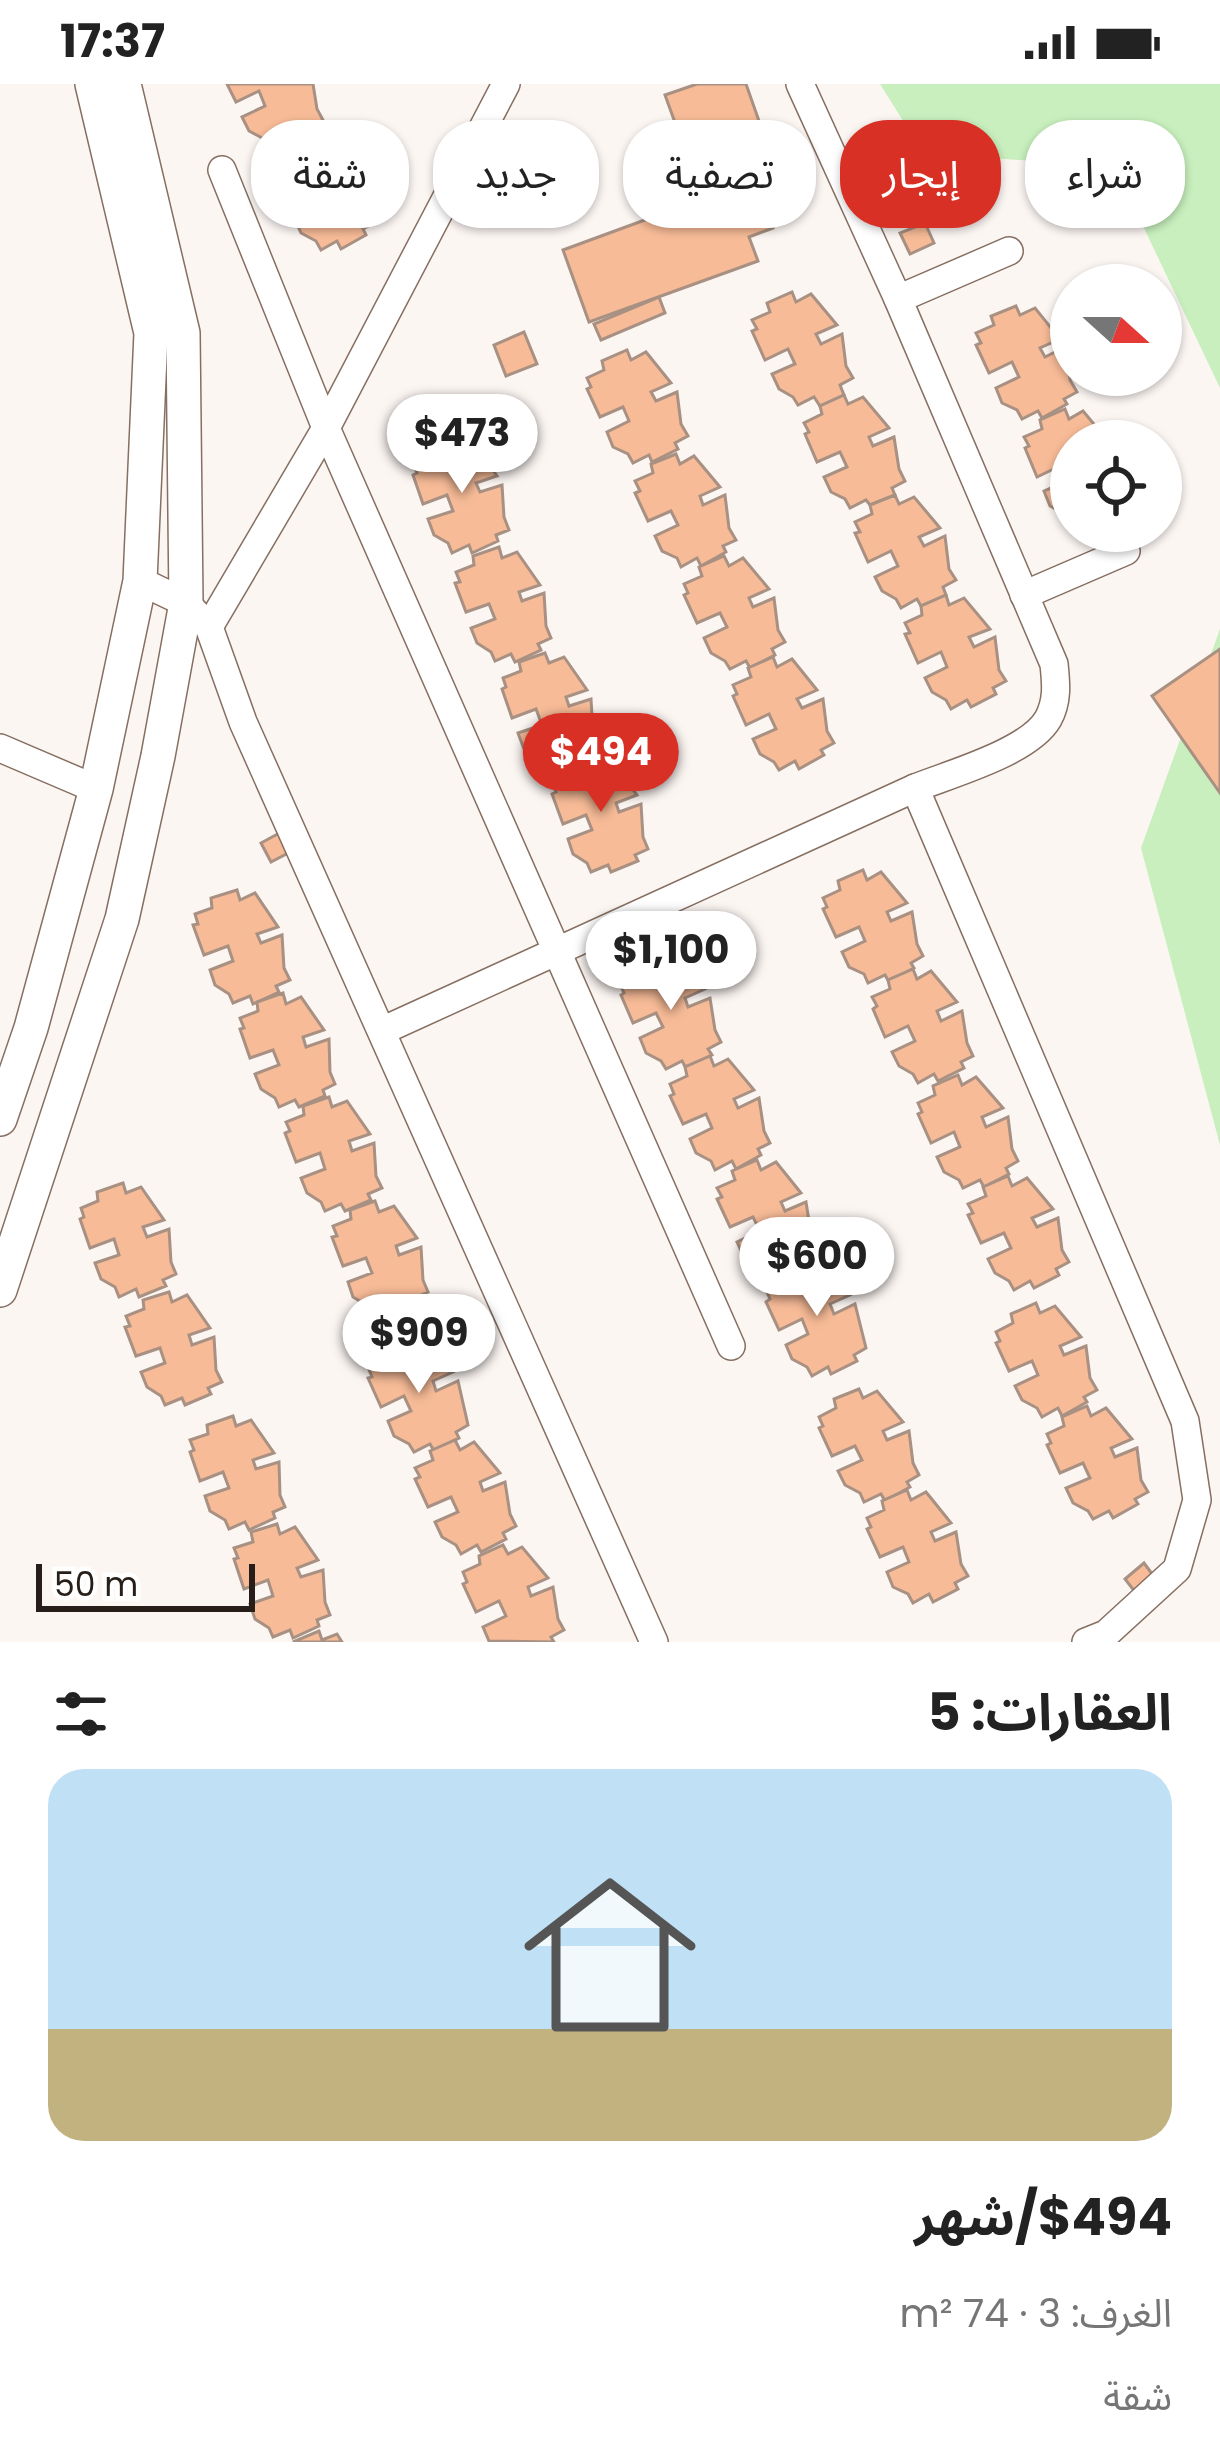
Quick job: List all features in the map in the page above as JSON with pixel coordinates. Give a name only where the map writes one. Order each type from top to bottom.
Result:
[{"type":"street","points":[[0,1119],[31,1028],[96,789],[140,581],[152,333],[92,84]]},
{"type":"street","points":[[0,1290],[122,919],[158,756],[197,615],[183,333],[124,84]]},
{"type":"street","points":[[197,615],[326,428],[506,84]]},
{"type":"street","points":[[384,1030],[1024,742],[1047,722],[1057,694],[1054,664],[800,84]]},
{"type":"street","points":[[222,170],[326,428],[731,1346]]},
{"type":"street","points":[[898,299],[1009,250]]},
{"type":"street","points":[[1024,595],[1124,552]]},
{"type":"street","points":[[140,581],[197,615],[654,1642]]},
{"type":"street","points":[[0,748],[96,789]]},
{"type":"street","points":[[915,788],[1185,1421],[1197,1500],[1177,1569],[1106,1634],[1087,1642]]},
{"type":"green space","points":[[880,84],[1220,84],[1220,388],[1182,308],[1182,264],[1161,264],[1144,228],[1185,228],[1185,120],[1025,120],[1025,160],[1001,159],[1001,120],[902,120]]},
{"type":"green space","points":[[1220,629],[1220,1145],[1141,848]]},
{"type":"building","points":[[227,84],[313,84],[323,120],[251,120],[251,132],[242,117],[265,106],[259,91],[236,102]]},
{"type":"building","points":[[697,84],[746,84],[759,120],[674,120],[665,95]]},
{"type":"building","points":[[299,228],[365,228],[366,235],[341,249],[337,241],[321,250],[316,241]]},
{"type":"building","points":[[623,228],[773,228],[749,237],[758,261],[589,322],[563,250]]},
{"type":"building","points":[[927,228],[934,243],[910,254],[900,233]]},
{"type":"building","points":[[792,292],[796,302],[811,294],[837,325],[816,334],[821,344],[842,334],[846,366],[853,378],[840,385],[844,395],[820,406],[814,397],[798,405],[779,389],[772,374],[795,364],[788,349],[765,360],[752,331],[757,329],[752,320],[770,312],[767,303]]},
{"type":"building","points":[[659,297],[665,313],[601,340],[594,324]]},
{"type":"building","points":[[1016,306],[1020,315],[1035,308],[1050,327],[1050,344],[1040,348],[1045,357],[1050,354],[1050,396],[1070,396],[1064,399],[1067,404],[1042,418],[1038,411],[1022,419],[1017,410],[1002,403],[996,388],[1019,377],[1012,362],[989,373],[976,345],[981,343],[976,333],[994,325],[991,316]]},
{"type":"building","points":[[524,332],[537,364],[506,376],[494,345]]},
{"type":"building","points":[[627,350],[631,360],[646,352],[671,383],[651,392],[656,401],[677,392],[681,424],[688,436],[675,443],[678,449],[652,462],[649,455],[633,463],[628,454],[613,447],[607,432],[629,421],[623,407],[600,417],[587,389],[591,387],[587,378],[604,370],[602,361]]},
{"type":"building","points":[[844,395],[848,404],[863,397],[889,428],[869,437],[873,446],[894,437],[905,481],[892,488],[895,495],[850,508],[845,499],[831,492],[824,477],[847,467],[840,452],[817,462],[804,423],[822,414],[820,406]]},
{"type":"building","points":[[1065,409],[1069,419],[1083,411],[1090,420],[1050,420],[1050,471],[1037,477],[1024,437],[1042,429],[1040,420]]},
{"type":"building","points":[[456,439],[459,449],[474,443],[497,476],[476,483],[480,492],[502,485],[509,530],[472,553],[469,545],[452,553],[448,543],[434,535],[428,519],[453,511],[447,495],[423,504],[413,475],[417,473],[413,463],[432,457],[430,448]]},
{"type":"building","points":[[676,454],[680,464],[694,456],[720,487],[700,496],[703,505],[725,495],[729,528],[736,540],[723,546],[726,552],[701,566],[697,558],[681,567],[677,558],[662,551],[655,536],[678,525],[671,511],[648,521],[635,493],[640,491],[635,481],[653,473],[651,464]]},
{"type":"building","points":[[895,495],[899,504],[914,497],[940,528],[919,537],[924,546],[945,536],[949,569],[956,580],[943,587],[946,595],[921,606],[917,599],[901,608],[882,591],[875,577],[898,566],[891,551],[868,562],[855,533],[860,532],[855,522],[872,514],[870,505]]},
{"type":"building","points":[[499,547],[502,558],[517,552],[540,585],[519,592],[522,601],[544,593],[551,638],[538,644],[541,650],[515,662],[511,654],[495,661],[477,643],[471,628],[495,619],[489,604],[466,612],[455,583],[460,582],[456,572],[474,565],[473,556]]},
{"type":"building","points":[[724,556],[729,566],[743,558],[769,589],[749,598],[753,607],[774,598],[778,630],[785,642],[772,649],[775,655],[750,668],[746,661],[730,669],[711,653],[704,638],[727,627],[720,613],[697,623],[684,595],[688,593],[684,584],[702,576],[699,567]]},
{"type":"building","points":[[946,595],[949,605],[964,598],[990,629],[969,637],[974,647],[995,637],[999,670],[1006,681],[993,688],[996,694],[971,707],[967,700],[951,709],[932,692],[925,678],[947,667],[941,652],[918,663],[905,634],[910,633],[905,623],[922,615],[921,606]]},
{"type":"building","points":[[1220,649],[1220,793],[1152,696]]},
{"type":"building","points":[[545,653],[549,663],[564,657],[587,690],[566,697],[569,706],[591,699],[598,744],[585,750],[588,756],[561,767],[558,759],[541,767],[524,749],[518,733],[542,725],[536,709],[512,718],[502,689],[506,687],[503,678],[521,671],[519,662]]},
{"type":"building","points":[[773,657],[777,667],[792,659],[817,690],[797,699],[802,708],[823,699],[827,731],[834,743],[821,750],[824,755],[799,769],[795,761],[779,770],[760,754],[753,739],[776,729],[769,714],[746,725],[733,696],[737,694],[733,685],[751,677],[748,668]]},
{"type":"building","points":[[595,758],[598,768],[613,762],[637,795],[616,803],[619,812],[641,804],[648,849],[635,855],[638,861],[611,872],[608,865],[591,872],[573,854],[568,839],[592,830],[586,815],[563,824],[552,794],[556,792],[553,783],[571,776],[569,767]]},
{"type":"building","points":[[283,831],[292,851],[271,862],[261,843]]},
{"type":"building","points":[[863,870],[867,880],[881,872],[907,903],[887,912],[891,921],[912,912],[923,956],[911,963],[914,968],[889,982],[885,975],[868,983],[864,974],[849,967],[842,952],[865,941],[859,927],[836,937],[823,909],[827,907],[823,898],[840,890],[838,881]]},
{"type":"building","points":[[237,890],[240,900],[255,893],[278,927],[257,934],[261,943],[282,935],[284,968],[290,980],[276,986],[279,992],[253,1004],[250,996],[233,1003],[215,985],[210,970],[233,961],[228,946],[204,955],[193,925],[198,924],[195,914],[212,908],[211,898]]},
{"type":"building","points":[[661,956],[665,966],[679,958],[705,989],[685,998],[688,1007],[710,998],[721,1042],[708,1049],[712,1055],[686,1068],[682,1061],[666,1069],[646,1053],[640,1038],[663,1027],[656,1013],[633,1023],[621,995],[620,984],[638,976],[636,967]]},
{"type":"building","points":[[913,969],[917,979],[931,971],[957,1002],[937,1011],[941,1021],[962,1011],[973,1056],[961,1062],[964,1068],[938,1081],[934,1074],[918,1083],[899,1066],[892,1052],[915,1041],[908,1026],[885,1037],[873,1009],[877,1006],[872,997],[890,989],[888,980]]},
{"type":"building","points":[[283,993],[286,1004],[301,997],[324,1030],[303,1037],[306,1047],[329,1039],[335,1084],[323,1090],[325,1096],[299,1107],[295,1100],[279,1107],[261,1089],[255,1074],[279,1065],[273,1050],[250,1058],[240,1029],[244,1028],[240,1018],[258,1011],[257,1002]]},
{"type":"building","points":[[710,1056],[714,1066],[728,1059],[754,1090],[734,1099],[738,1108],[759,1098],[770,1143],[758,1149],[761,1155],[736,1169],[732,1161],[715,1170],[711,1161],[696,1153],[690,1139],[712,1128],[706,1114],[683,1124],[670,1096],[674,1094],[670,1084],[687,1076],[685,1067]]},
{"type":"building","points":[[958,1075],[962,1085],[976,1077],[1003,1108],[982,1117],[986,1127],[1008,1117],[1018,1161],[1006,1168],[1009,1174],[984,1187],[980,1180],[963,1188],[944,1172],[937,1157],[960,1147],[954,1132],[931,1143],[918,1114],[922,1112],[918,1103],[935,1095],[933,1086]]},
{"type":"building","points":[[329,1097],[332,1107],[347,1101],[370,1134],[349,1141],[352,1151],[374,1143],[376,1176],[382,1188],[368,1194],[371,1200],[345,1211],[341,1204],[325,1211],[307,1193],[301,1178],[325,1169],[320,1153],[296,1162],[285,1133],[290,1131],[286,1122],[304,1115],[303,1106]]},
{"type":"building","points":[[757,1160],[761,1170],[776,1162],[801,1193],[781,1202],[785,1211],[806,1202],[818,1246],[805,1252],[808,1258],[783,1272],[779,1264],[763,1273],[758,1264],[744,1257],[737,1242],[760,1231],[753,1217],[730,1227],[717,1199],[722,1197],[717,1188],[735,1180],[732,1171]]},
{"type":"building","points":[[1008,1176],[1012,1186],[1027,1178],[1053,1209],[1032,1218],[1037,1227],[1058,1218],[1062,1250],[1069,1262],[1056,1269],[1059,1275],[1034,1288],[1030,1281],[1014,1290],[995,1273],[988,1259],[1011,1248],[1004,1233],[981,1243],[968,1215],[973,1213],[968,1204],[986,1196],[983,1187]]},
{"type":"building","points":[[123,1183],[126,1193],[141,1187],[164,1220],[143,1227],[147,1237],[169,1229],[176,1274],[163,1280],[166,1286],[139,1297],[136,1289],[119,1297],[115,1287],[101,1279],[95,1263],[119,1255],[114,1239],[90,1248],[80,1219],[84,1217],[81,1208],[98,1201],[97,1192]]},
{"type":"building","points":[[375,1201],[379,1212],[394,1206],[417,1238],[396,1246],[399,1255],[421,1247],[428,1292],[415,1298],[418,1304],[392,1316],[388,1308],[371,1315],[368,1306],[353,1297],[348,1282],[372,1273],[366,1258],[343,1266],[332,1237],[337,1236],[333,1226],[351,1219],[350,1210]]},
{"type":"building","points":[[806,1262],[810,1272],[825,1264],[850,1295],[830,1304],[834,1314],[855,1304],[866,1348],[854,1355],[857,1361],[831,1374],[828,1367],[812,1376],[807,1367],[792,1359],[786,1345],[808,1334],[802,1319],[779,1330],[766,1302],[770,1299],[766,1290],[783,1282],[781,1273]]},
{"type":"building","points":[[169,1292],[172,1302],[187,1295],[210,1328],[189,1335],[192,1345],[214,1337],[216,1370],[222,1382],[208,1388],[211,1394],[185,1405],[182,1398],[165,1405],[147,1387],[141,1372],[165,1363],[160,1348],[136,1356],[125,1327],[130,1326],[126,1316],[144,1309],[143,1300]]},
{"type":"building","points":[[1036,1303],[1040,1313],[1055,1306],[1081,1337],[1060,1346],[1064,1355],[1086,1346],[1090,1378],[1097,1390],[1084,1397],[1087,1402],[1062,1416],[1058,1408],[1042,1417],[1037,1408],[1022,1400],[1015,1386],[1038,1375],[1032,1361],[1009,1371],[996,1343],[1000,1341],[996,1332],[1013,1323],[1011,1314]]},
{"type":"building","points":[[408,1339],[413,1349],[427,1342],[453,1372],[433,1381],[436,1391],[458,1381],[468,1425],[456,1432],[459,1438],[434,1451],[430,1444],[414,1452],[394,1436],[388,1421],[411,1411],[404,1396],[381,1407],[368,1378],[372,1377],[368,1367],[386,1359],[384,1350]]},
{"type":"building","points":[[859,1389],[863,1398],[877,1391],[903,1422],[883,1431],[887,1440],[909,1431],[919,1475],[907,1482],[910,1487],[885,1501],[881,1494],[864,1502],[860,1493],[845,1485],[838,1471],[862,1460],[855,1446],[832,1456],[819,1428],[823,1426],[819,1417],[836,1408],[834,1399]]},
{"type":"building","points":[[1087,1406],[1091,1416],[1106,1408],[1132,1439],[1111,1448],[1115,1457],[1137,1448],[1141,1480],[1148,1492],[1135,1499],[1138,1504],[1113,1518],[1109,1511],[1093,1519],[1073,1503],[1066,1488],[1090,1478],[1083,1463],[1060,1473],[1047,1445],[1051,1443],[1047,1434],[1064,1426],[1062,1417]]},
{"type":"building","points":[[233,1416],[236,1426],[251,1420],[274,1453],[253,1460],[256,1469],[279,1462],[285,1507],[273,1512],[275,1518],[249,1530],[245,1522],[229,1529],[225,1520],[210,1511],[205,1496],[229,1488],[223,1472],[200,1481],[190,1452],[194,1450],[190,1440],[208,1434],[207,1425]]},
{"type":"building","points":[[455,1440],[460,1450],[474,1442],[500,1473],[480,1482],[483,1491],[505,1482],[516,1526],[503,1533],[506,1539],[481,1552],[477,1545],[461,1554],[442,1537],[435,1522],[458,1512],[451,1497],[428,1507],[415,1479],[420,1477],[415,1468],[433,1460],[430,1451]]},
{"type":"building","points":[[907,1490],[911,1500],[926,1492],[951,1523],[931,1532],[935,1541],[956,1532],[968,1576],[955,1583],[958,1589],[933,1602],[929,1594],[913,1603],[908,1594],[893,1587],[887,1572],[909,1562],[903,1547],[880,1557],[867,1529],[871,1527],[867,1518],[884,1510],[882,1501]]},
{"type":"building","points":[[277,1524],[280,1534],[295,1527],[318,1560],[297,1568],[301,1577],[323,1570],[330,1615],[293,1638],[290,1630],[273,1637],[255,1619],[250,1604],[273,1596],[268,1580],[244,1589],[234,1559],[238,1558],[234,1548],[253,1542],[251,1532]]},
{"type":"building","points":[[503,1545],[508,1554],[522,1547],[548,1578],[528,1587],[531,1596],[553,1587],[564,1630],[551,1637],[554,1642],[489,1641],[483,1627],[506,1616],[499,1601],[476,1612],[463,1584],[467,1582],[463,1572],[480,1564],[479,1556]]},
{"type":"building","points":[[1144,1563],[1161,1586],[1142,1601],[1125,1579]]},
{"type":"building","points":[[319,1631],[322,1640],[337,1634],[342,1642],[293,1642]]}]
